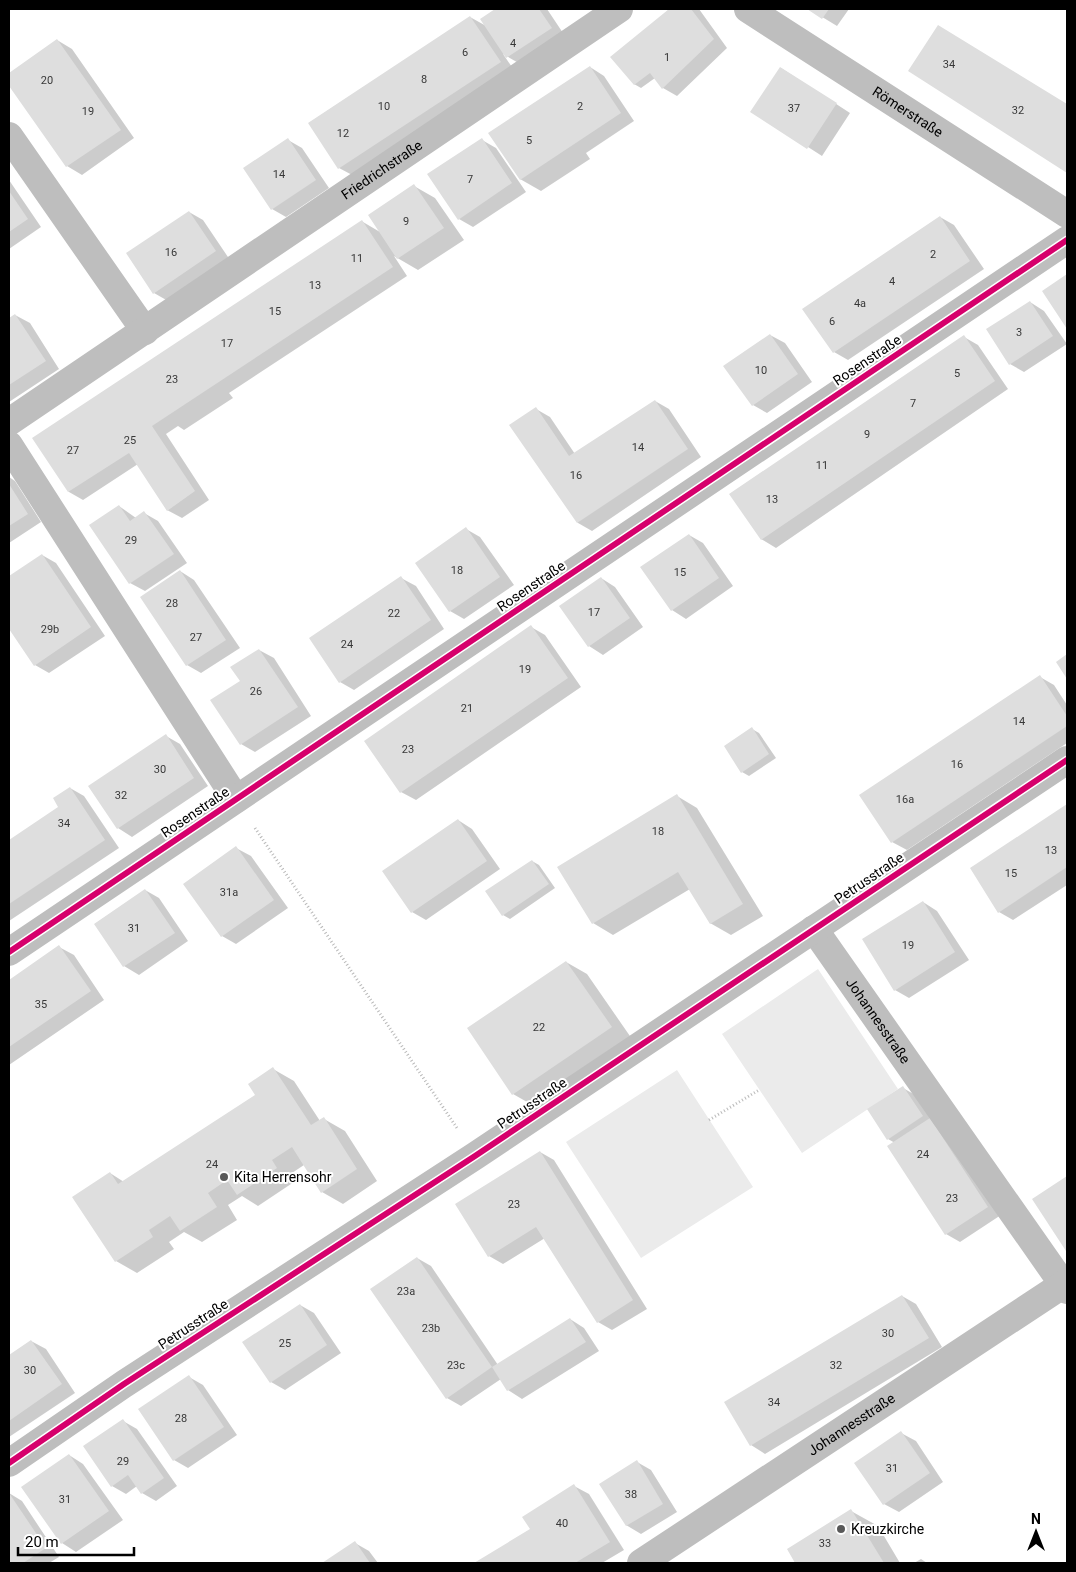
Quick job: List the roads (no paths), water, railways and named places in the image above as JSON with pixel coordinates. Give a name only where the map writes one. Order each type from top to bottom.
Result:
[{"type":"street","name":"Friedrichstraße","points":[[9,422],[620,9]]},
{"type":"street","name":"Römerstraße","points":[[748,9],[1067,214]]},
{"type":"street","points":[[9,136],[145,331]]},
{"type":"street","name":"Rosenstraße","points":[[9,952],[1067,240]]},
{"type":"street","name":"Rosenstraße","points":[[9,445],[236,799]]},
{"type":"street","name":"Petrusstraße","points":[[9,1463],[124,1384],[475,1156],[1067,760]]},
{"type":"street","name":"Johannesstraße","points":[[641,1563],[1066,1285],[814,929]]},
{"type":"place","name":"Kita Herrensohr","points":[[224,1177]]},
{"type":"place","name":"Kreuzkirche","points":[[841,1529]]}]
